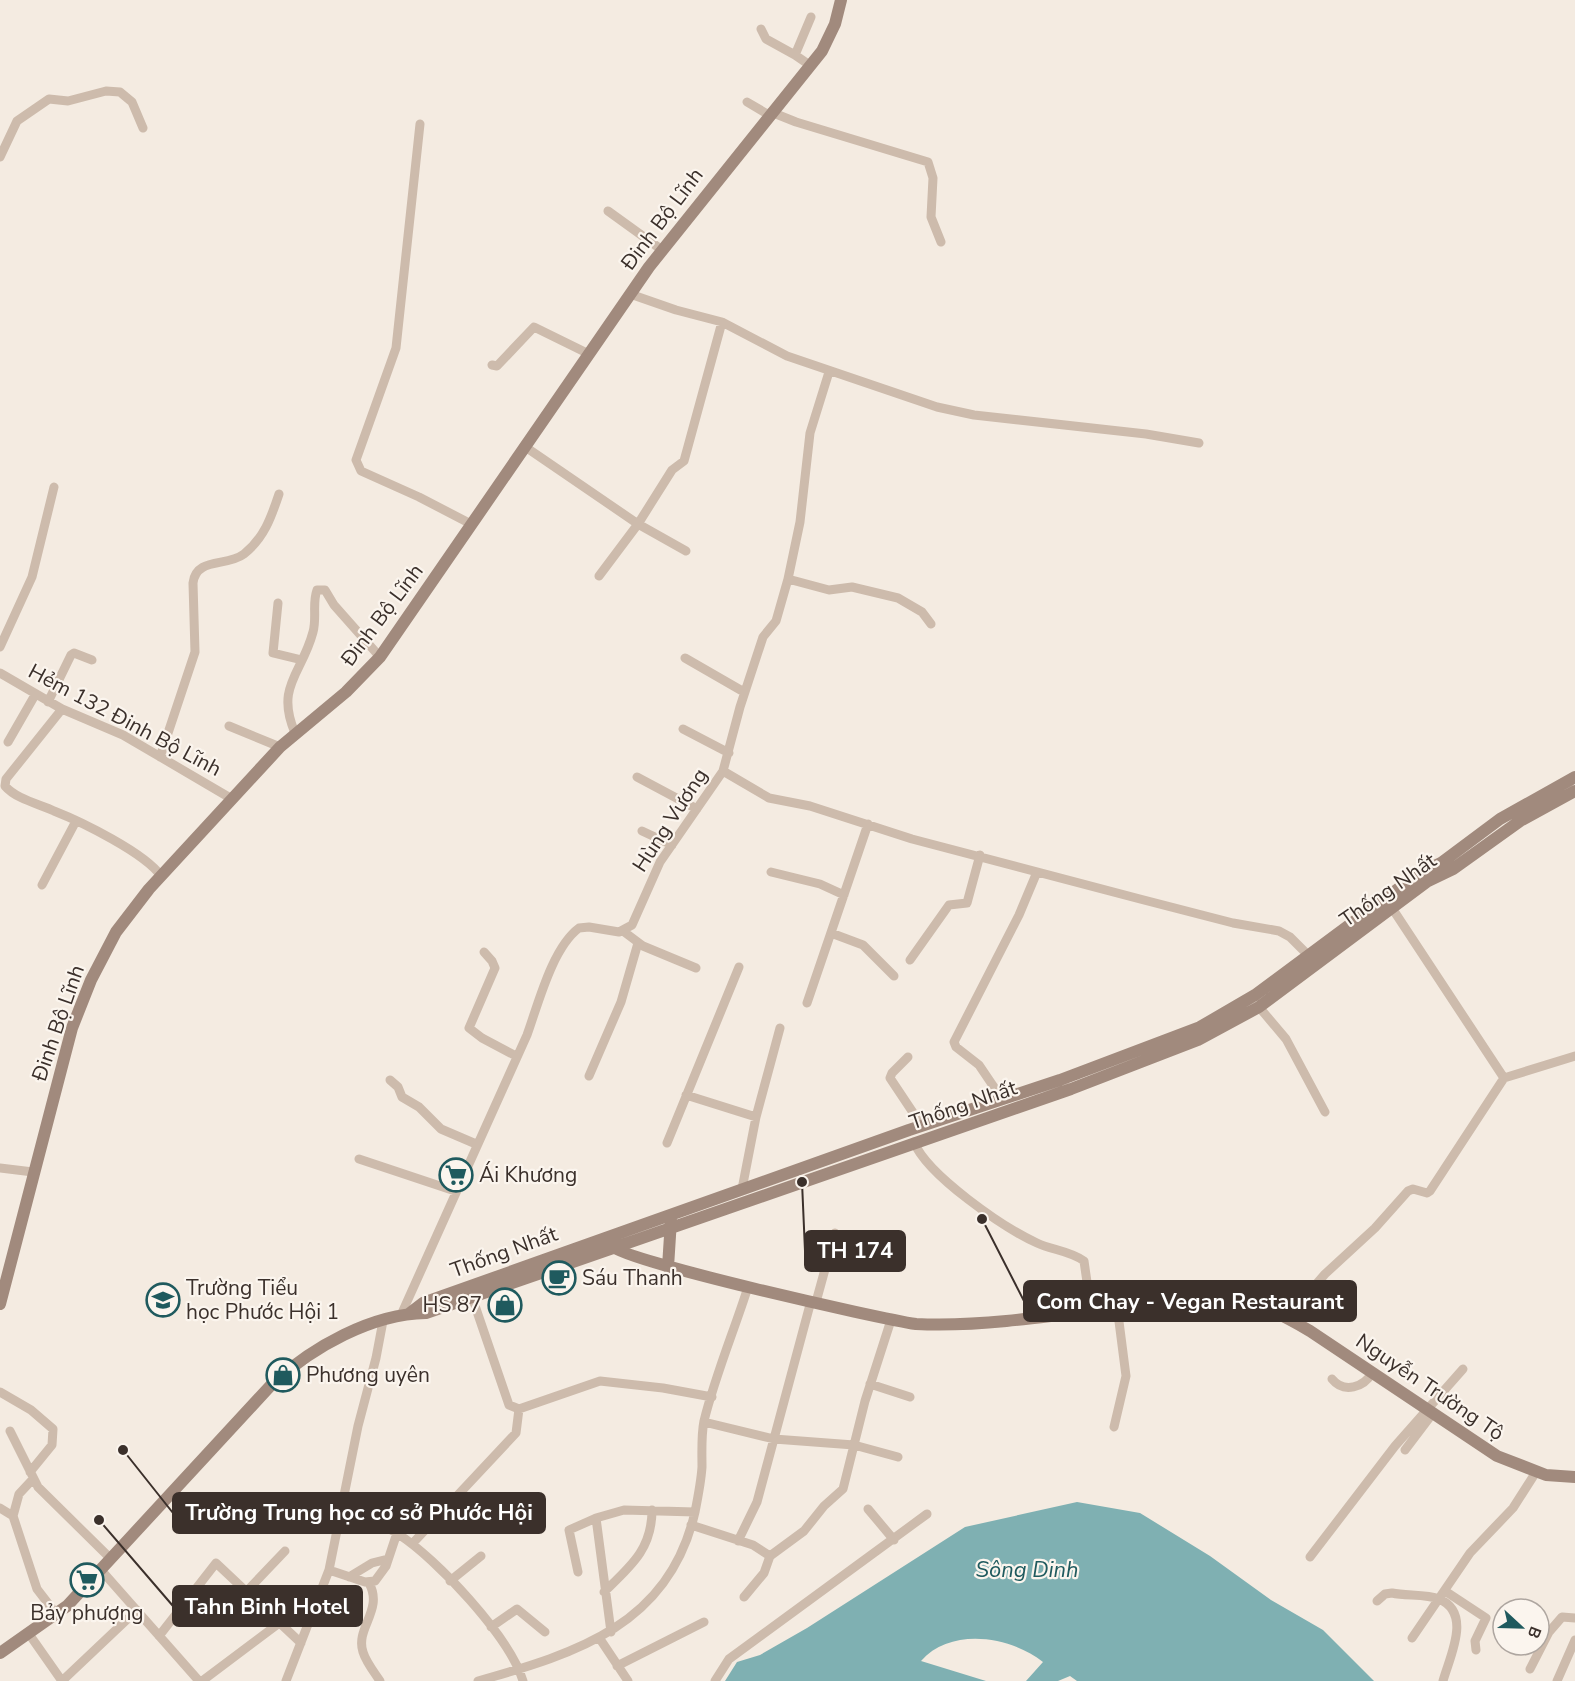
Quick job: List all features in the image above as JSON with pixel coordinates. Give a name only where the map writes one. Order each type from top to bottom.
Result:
[{"type":"main road","name":"Đinh Bộ Lĩnh","points":[[0,1304],[72,1028],[84,997],[116,932],[161,876],[280,747],[346,692],[380,657],[524,446],[662,250],[770,113],[811,66],[831,34],[841,0]]},
{"type":"main road","name":"Thống Nhất","points":[[672,1221],[742,1190],[886,1145],[914,1142],[1071,1089],[1180,1048],[1224,1028],[1259,1007],[1374,914],[1418,874],[1441,863],[1500,819],[1575,777]]},
{"type":"main road","name":"Thống Nhất","points":[[406,1314],[423,1302],[672,1221],[886,1145],[922,1126],[1128,1056],[1200,1027],[1244,1003],[1308,955],[1374,914],[1392,909],[1428,881],[1453,868],[1520,821],[1575,791]]},
{"type":"main road","points":[[669,1267],[672,1221]]},
{"type":"main road","name":"Thống Nhất","points":[[406,1314],[426,1313],[472,1297],[611,1242]]},
{"type":"main road","name":"Nguyễn Trường Tộ","points":[[611,1242],[669,1267],[891,1320],[952,1324],[1215,1298],[1257,1305],[1287,1318],[1372,1372],[1491,1453],[1536,1472],[1575,1477]]},
{"type":"main road","points":[[0,1653],[57,1615],[282,1375],[343,1337],[406,1314]]},
{"type":"street","points":[[795,55],[811,16]]},
{"type":"street","points":[[761,29],[766,39],[811,66]]},
{"type":"street","points":[[0,157],[17,121],[46,100],[68,101],[106,92],[120,92],[132,102],[143,128]]},
{"type":"street","points":[[747,102],[804,125],[928,162],[933,178],[931,217],[941,242]]},
{"type":"street","points":[[420,124],[408,260],[396,348],[356,460],[361,471],[471,524]]},
{"type":"street","points":[[608,211],[662,250]]},
{"type":"street","points":[[630,294],[676,310],[722,322],[759,344],[829,372],[937,407],[974,415],[1199,442]]},
{"type":"street","points":[[599,576],[638,524],[672,470],[684,461],[722,322]]},
{"type":"street","points":[[492,365],[497,366],[534,327],[589,354]]},
{"type":"street","name":"Hùng Vương","points":[[623,931],[634,921],[654,874],[672,845],[723,771],[744,692],[763,637],[776,621],[788,579],[800,522],[810,434],[829,372]]},
{"type":"street","points":[[524,446],[638,524],[686,551]]},
{"type":"street","points":[[0,647],[32,577],[54,487]]},
{"type":"street","points":[[160,757],[195,652],[193,583],[195,572],[201,567],[232,561],[244,554],[265,531],[279,494]]},
{"type":"street","points":[[788,579],[829,591],[852,587],[898,598],[922,612],[931,624]]},
{"type":"street","points":[[295,734],[286,706],[291,683],[313,632],[316,593],[322,589],[380,657]]},
{"type":"street","points":[[278,603],[273,652],[302,660]]},
{"type":"street","points":[[48,702],[71,655],[74,653],[92,660]]},
{"type":"street","points":[[685,658],[744,692]]},
{"type":"street","name":"Hẻm 132 Đinh Bộ Lĩnh","points":[[0,673],[48,702],[114,731],[232,799]]},
{"type":"street","points":[[8,742],[35,695]]},
{"type":"street","points":[[62,709],[4,782],[7,789],[76,821],[143,858],[161,876]]},
{"type":"street","points":[[229,726],[280,747]]},
{"type":"street","points":[[683,729],[729,753]]},
{"type":"street","points":[[723,771],[763,796],[816,807],[912,839],[1233,923],[1279,931],[1290,937],[1308,955]]},
{"type":"street","points":[[637,777],[697,808]]},
{"type":"street","points":[[42,885],[76,821]]},
{"type":"street","points":[[807,1003],[868,824]]},
{"type":"street","points":[[642,831],[672,845]]},
{"type":"street","points":[[910,960],[949,905],[966,903],[980,855]]},
{"type":"street","points":[[771,872],[820,884],[844,895]]},
{"type":"street","points":[[1002,1098],[979,1065],[956,1047],[954,1042],[1037,872]]},
{"type":"street","points":[[1392,909],[1504,1078]]},
{"type":"street","points":[[406,1314],[455,1191],[516,1056],[544,984],[576,930],[585,927],[610,932],[623,931],[638,943],[696,968]]},
{"type":"street","points":[[831,933],[863,945],[894,976]]},
{"type":"street","points":[[589,1076],[621,1002],[638,943]]},
{"type":"street","points":[[484,952],[495,968],[469,1028],[482,1038],[516,1056]]},
{"type":"street","points":[[668,1143],[740,967]]},
{"type":"street","points":[[1259,1007],[1286,1039],[1324,1112]]},
{"type":"street","points":[[742,1190],[756,1117],[780,1028]]},
{"type":"street","points":[[1287,1318],[1325,1274],[1375,1228],[1408,1191],[1413,1189],[1427,1193],[1430,1191],[1504,1078],[1575,1056]]},
{"type":"street","points":[[908,1057],[892,1073],[891,1078],[922,1126]]},
{"type":"street","points":[[390,1080],[404,1099],[419,1107],[441,1129],[476,1144]]},
{"type":"street","points":[[686,1095],[756,1117]]},
{"type":"street","points":[[914,1142],[927,1164],[981,1207],[1029,1239],[1084,1261],[1091,1310]]},
{"type":"street","points":[[359,1159],[455,1191]]},
{"type":"street","points":[[0,1168],[33,1172]]},
{"type":"street","points":[[738,1541],[754,1513],[813,1302],[835,1233]]},
{"type":"street","points":[[478,1681],[600,1639],[641,1608],[663,1584],[676,1562],[695,1512],[701,1478],[704,1422],[748,1287]]},
{"type":"street","points":[[472,1297],[509,1405],[519,1409],[600,1382],[663,1388],[712,1397]]},
{"type":"street","points":[[1114,1427],[1126,1376],[1117,1306]]},
{"type":"street","points":[[744,1597],[764,1573],[771,1556],[804,1531],[824,1506],[840,1492],[870,1384],[891,1320]]},
{"type":"street","points":[[286,1681],[329,1570],[358,1426],[383,1321]]},
{"type":"street","points":[[1405,1450],[1463,1369]]},
{"type":"street","points":[[1332,1379],[1342,1387],[1355,1386],[1367,1381],[1372,1372]]},
{"type":"street","points":[[870,1384],[910,1397]]},
{"type":"street","points":[[0,1392],[31,1410],[53,1429],[52,1445],[19,1494],[13,1516],[37,1589],[57,1615]]},
{"type":"street","points":[[412,1544],[516,1433],[519,1409]]},
{"type":"street","points":[[1310,1557],[1395,1446],[1430,1412]]},
{"type":"street","points":[[704,1422],[774,1439],[854,1445],[898,1457]]},
{"type":"street","points":[[10,1431],[31,1475],[46,1497],[111,1559]]},
{"type":"street","points":[[1412,1638],[1470,1553],[1514,1508],[1536,1472]]},
{"type":"street","points":[[0,1508],[13,1516]]},
{"type":"street","points":[[868,1509],[894,1540]]},
{"type":"street","points":[[578,1572],[569,1530],[615,1512],[652,1510],[695,1512]]},
{"type":"street","points":[[604,1592],[628,1569],[647,1542],[652,1528],[652,1510]]},
{"type":"street","points":[[342,1512],[363,1516],[397,1533],[412,1544],[450,1581],[491,1627],[519,1668],[523,1681]]},
{"type":"street","points":[[715,1681],[729,1659],[927,1514]]},
{"type":"street","points":[[596,1518],[610,1632]]},
{"type":"street","points":[[691,1525],[758,1548],[771,1556]]},
{"type":"street","points":[[329,1570],[369,1582],[380,1577],[397,1533]]},
{"type":"street","points":[[245,1593],[285,1551]]},
{"type":"street","points":[[450,1581],[481,1556]]},
{"type":"street","points":[[349,1577],[372,1563],[388,1559]]},
{"type":"street","points":[[159,1636],[216,1563],[245,1593],[301,1643]]},
{"type":"street","points":[[101,1570],[200,1681],[278,1624]]},
{"type":"street","points":[[369,1582],[374,1594],[374,1605],[364,1634],[362,1650],[380,1681]]},
{"type":"street","points":[[1377,1601],[1385,1594],[1392,1593],[1443,1595],[1486,1618],[1475,1641],[1476,1650]]},
{"type":"street","points":[[1443,1595],[1457,1622],[1455,1644],[1443,1681]]},
{"type":"street","points":[[491,1627],[516,1609],[545,1632]]},
{"type":"street","points":[[29,1634],[62,1681],[137,1610]]},
{"type":"street","points":[[1530,1669],[1554,1624],[1562,1617],[1575,1618]]},
{"type":"street","points":[[617,1666],[704,1622]]},
{"type":"street","points":[[600,1639],[628,1681]]},
{"type":"street","points":[[1557,1681],[1575,1640]]},
{"type":"water","name":"Sông Dinh","points":[[1077,1502],[1140,1513],[1210,1556],[1271,1600],[1323,1630],[1374,1681],[1077,1681],[1070,1676],[1058,1681],[1026,1681],[1043,1662],[1014,1646],[981,1639],[948,1643],[934,1650],[921,1661],[986,1681],[725,1681],[737,1662],[760,1655],[807,1628],[965,1527]]},
{"type":"place","name":"Ái Khương","points":[[456,1175]]},
{"type":"place","name":"TH 174","points":[[802,1182]]},
{"type":"place","name":"Com Chay - Vegan Restaurant","points":[[982,1219]]},
{"type":"place","name":"Sáu Thanh","points":[[559,1278]]},
{"type":"place","name":"Trường Tiểu học Phước Hội 1","points":[[163,1300]]},
{"type":"place","name":"HS 87","points":[[505,1305]]},
{"type":"place","name":"Phương uyên","points":[[283,1375]]},
{"type":"place","name":"Trường Trung học cơ sở Phước Hội","points":[[123,1450]]},
{"type":"place","name":"Tahn Binh Hotel","points":[[99,1520]]},
{"type":"place","name":"Bảy phượng","points":[[87,1580]]}]
